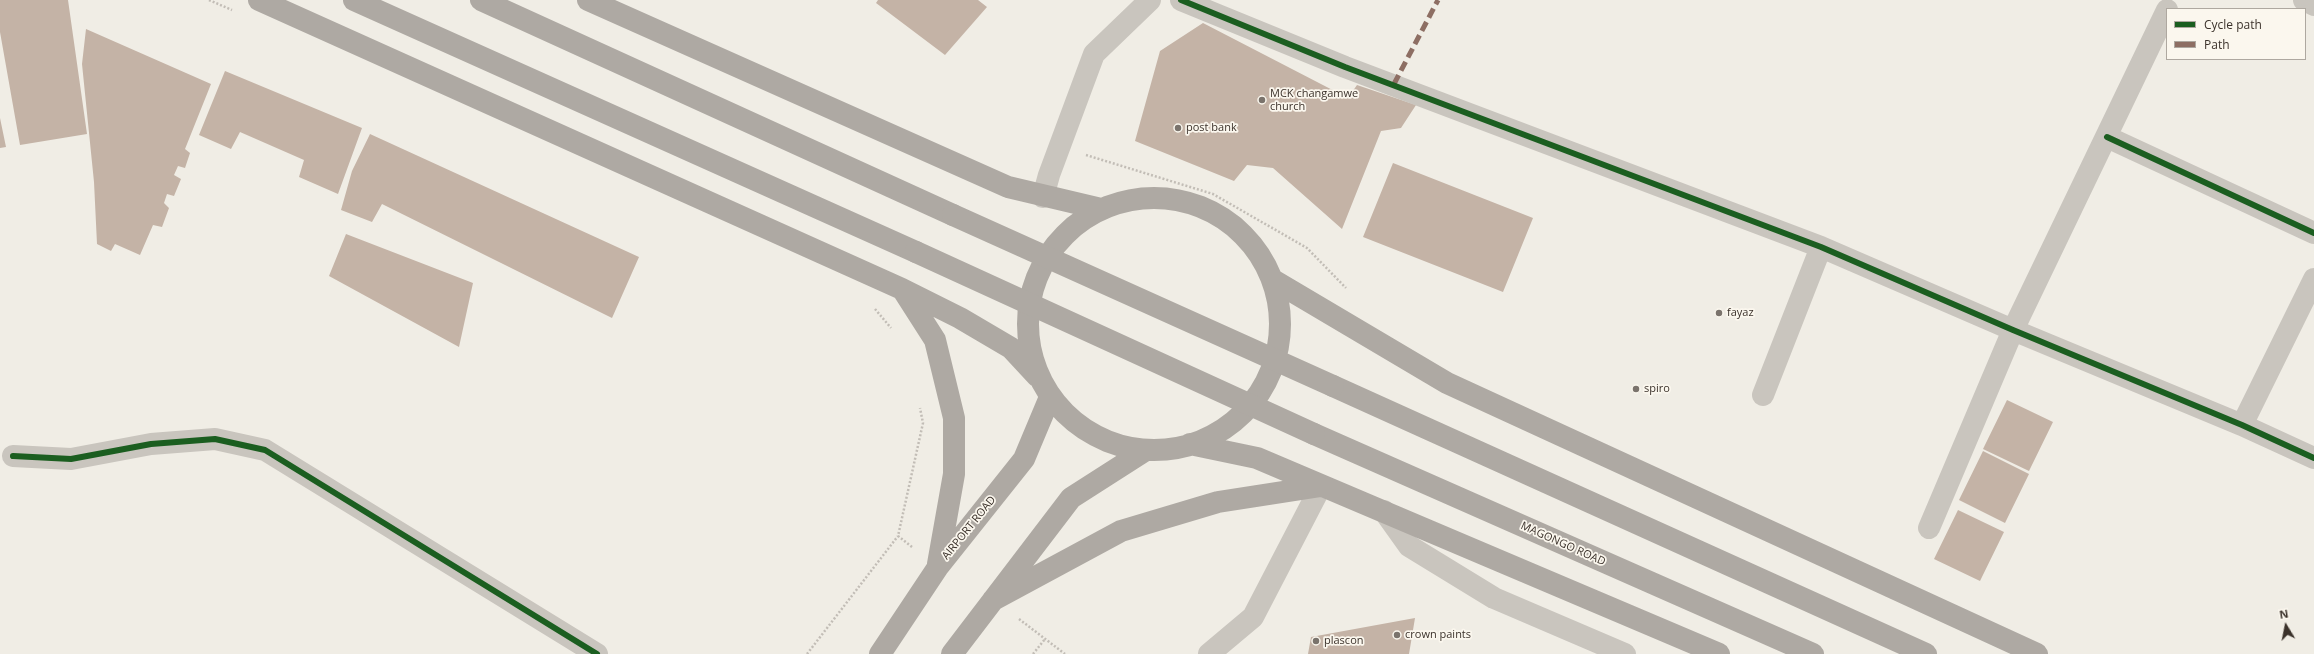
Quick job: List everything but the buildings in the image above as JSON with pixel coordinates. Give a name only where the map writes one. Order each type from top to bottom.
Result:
[{"type":"main road","points":[[259,0],[902,289],[960,318],[1011,348],[1037,376],[1050,397],[1069,418],[1092,434],[1118,445],[1146,450],[1169,449],[1190,444],[1222,430],[1248,408],[1267,380],[1279,348],[1280,314],[1273,280],[1257,250],[1233,225],[1203,208],[1169,198],[1134,199],[1101,209],[1073,226],[1050,250],[1035,279],[1027,311],[1028,344],[1037,376]]},
{"type":"main road","name":"MAGONGO ROAD","points":[[354,0],[1314,434],[1813,654]]},
{"type":"main road","points":[[481,0],[1926,654]]},
{"type":"main road","points":[[588,0],[1008,188],[1101,209]]},
{"type":"main road","points":[[1273,280],[1447,383],[2037,654]]},
{"type":"main road","points":[[902,289],[935,340],[954,418],[954,474],[938,567]]},
{"type":"main road","name":"AIRPORT ROAD","points":[[880,654],[938,567],[1024,459],[1050,397]]},
{"type":"main road","points":[[1190,444],[1257,458],[1719,654]]},
{"type":"main road","points":[[952,654],[1071,498],[1146,450]]},
{"type":"main road","points":[[993,600],[1121,531],[1218,502],[1321,486]]},
{"type":"street","points":[[1043,197],[1059,146],[1094,54],[1150,0]]},
{"type":"street","points":[[1181,0],[1345,67],[1821,247],[2013,330],[2242,425],[2314,458]]},
{"type":"street","points":[[2304,0],[2314,5]]},
{"type":"street","points":[[1929,528],[2013,330],[2166,11]]},
{"type":"street","points":[[2107,136],[2314,233]]},
{"type":"street","points":[[1763,395],[1821,247]]},
{"type":"street","points":[[2242,425],[2314,279]]},
{"type":"street","points":[[13,456],[71,459],[151,444],[215,439],[265,450],[596,654]]},
{"type":"street","points":[[1209,654],[1253,617],[1321,486]]},
{"type":"street","points":[[1384,511],[1409,546],[1488,594],[1624,654]]},
{"type":"path","points":[[209,0],[238,13]]},
{"type":"path","points":[[1059,146],[1213,194],[1307,248],[1346,288],[1336,317]]},
{"type":"path","points":[[874,308],[893,331]]},
{"type":"path","points":[[807,654],[898,536],[923,423],[918,401]]},
{"type":"path","points":[[898,536],[938,567]]},
{"type":"path","points":[[993,600],[1065,654]]},
{"type":"path","points":[[1033,654],[1045,639]]},
{"type":"marked path","points":[[1394,84],[1438,0]]},
{"type":"cycle path","points":[[1181,0],[1345,67],[1821,247],[2013,330],[2242,425],[2314,458]]},
{"type":"cycle path","points":[[2107,137],[2314,233]]},
{"type":"cycle path","points":[[13,456],[71,459],[151,444],[215,439],[265,450],[597,654]]},
{"type":"place","name":"MCK changamwe church","points":[[1262,100]]},
{"type":"place","name":"post bank","points":[[1178,128]]},
{"type":"place","name":"fayaz","points":[[1719,313]]},
{"type":"place","name":"spiro","points":[[1636,389]]},
{"type":"place","name":"crown paints","points":[[1397,635]]},
{"type":"place","name":"plascon","points":[[1316,641]]}]
